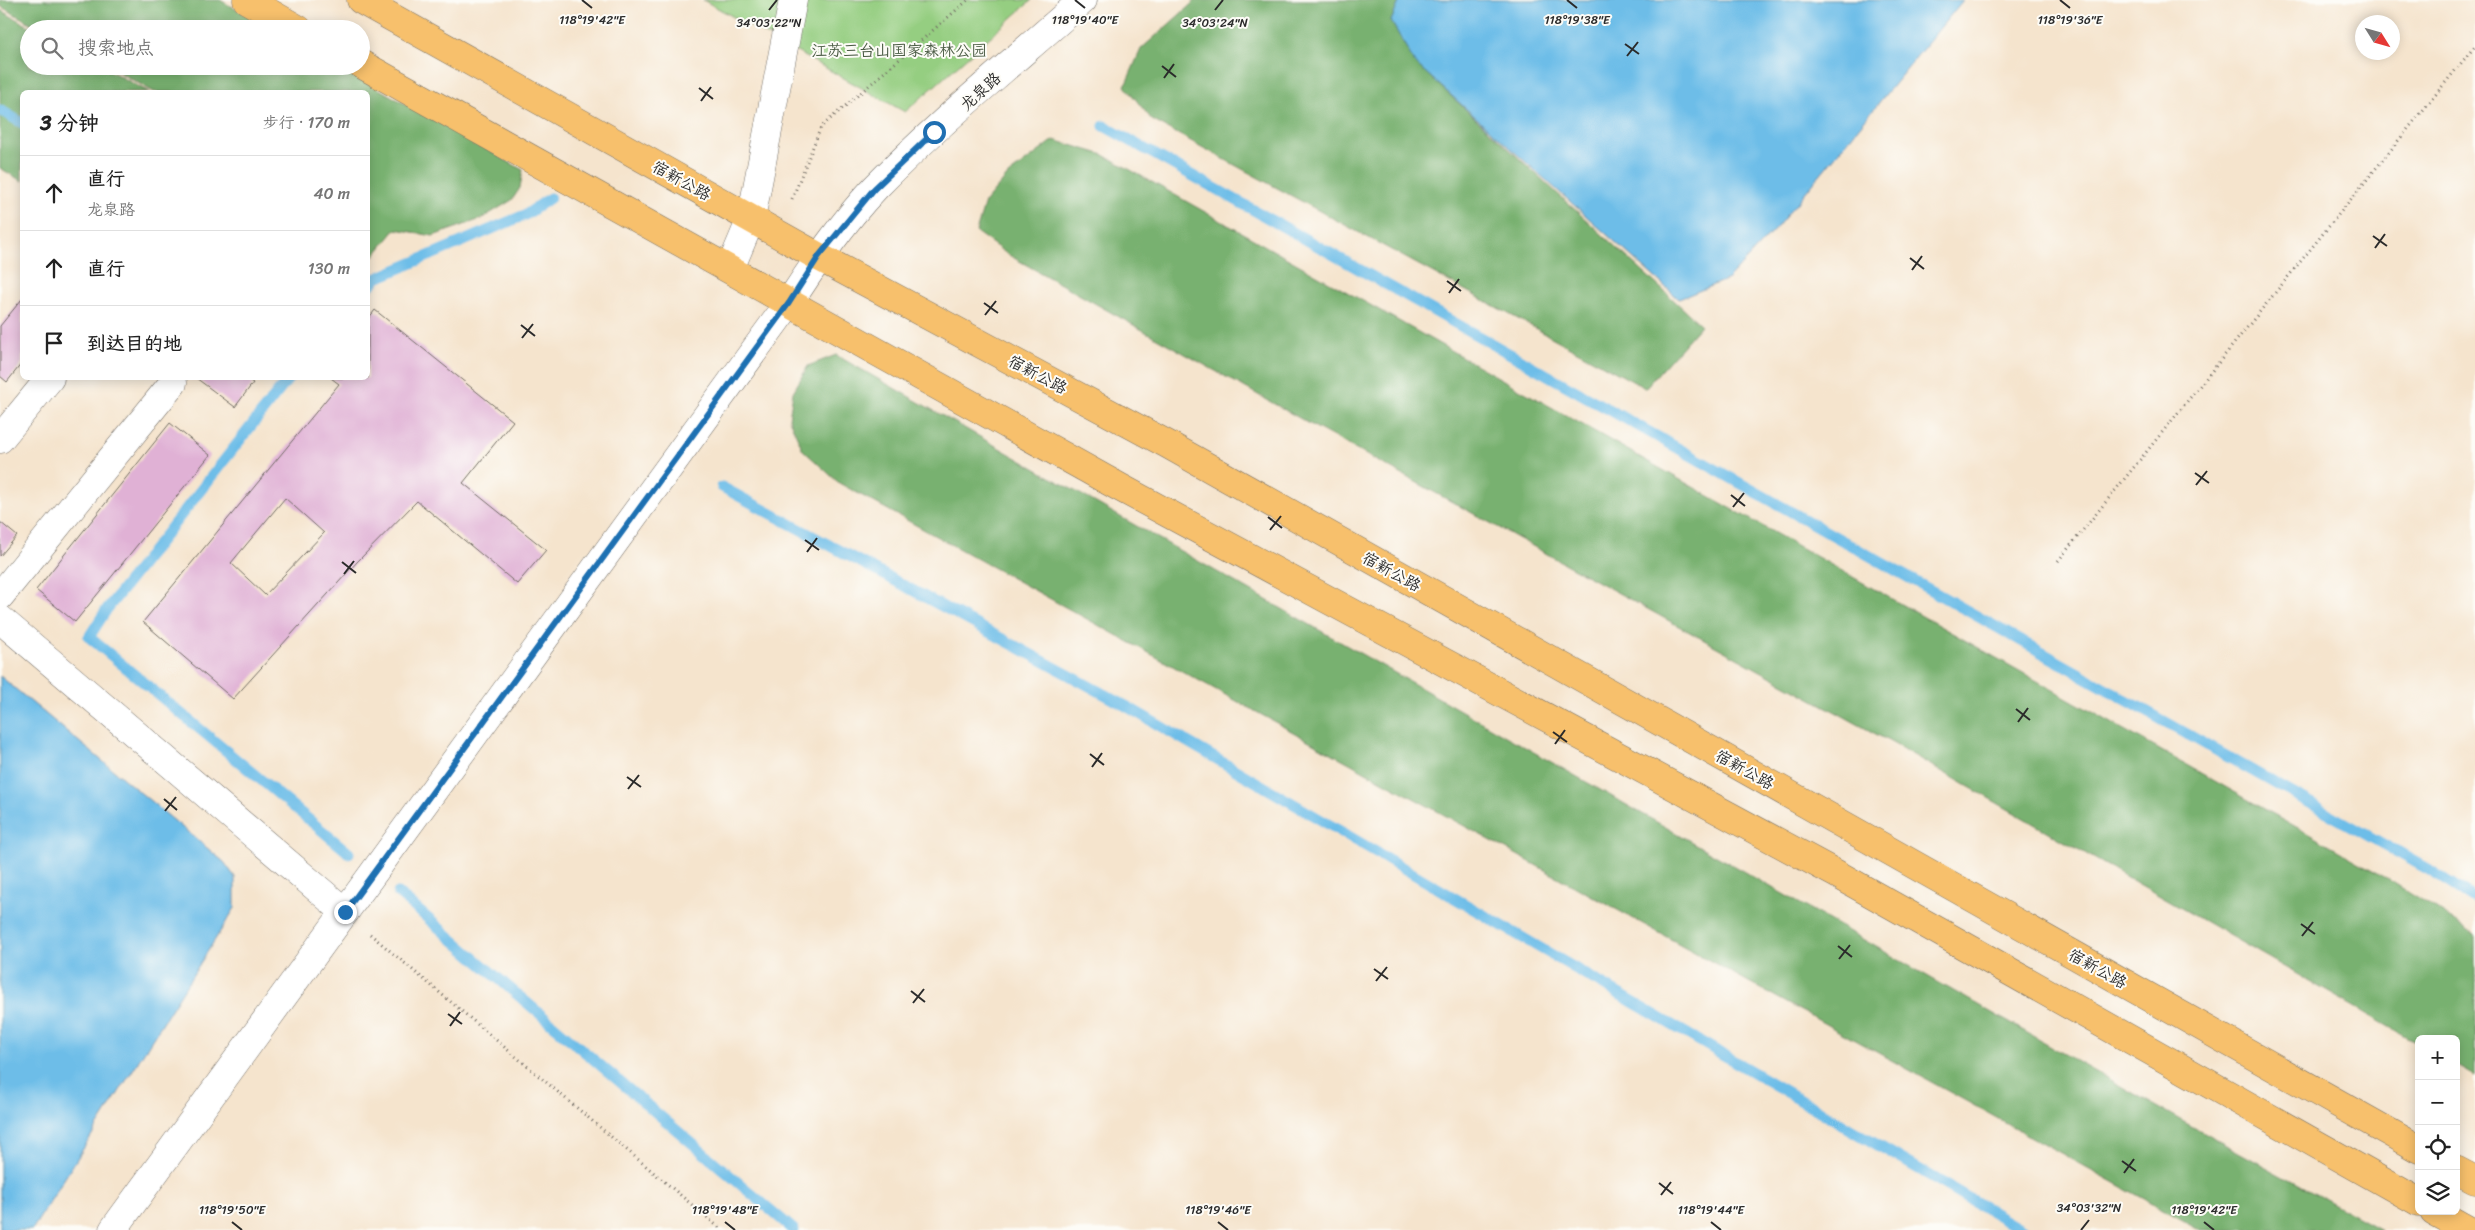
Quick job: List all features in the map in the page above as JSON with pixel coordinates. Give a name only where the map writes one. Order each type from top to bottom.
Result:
[{"type":"highway","points":[[247,0],[282,20]]},
{"type":"highway","name":"宿新公路","points":[[361,0],[751,219],[1167,444],[2415,1147]]},
{"type":"highway","points":[[370,69],[1121,488],[1835,872],[2415,1200]]},
{"type":"highway","points":[[2460,1172],[2475,1180]]},
{"type":"highway","points":[[2441,1215],[2468,1230]]},
{"type":"street","points":[[730,269],[751,219],[793,0]]},
{"type":"street","name":"龙泉路","points":[[113,1230],[789,303],[819,256],[874,189],[934,132],[1083,0]]},
{"type":"street","points":[[0,438],[48,380]]},
{"type":"street","points":[[0,596],[173,383]]},
{"type":"street","points":[[0,619],[345,912]]},
{"type":"path","points":[[778,233],[821,127],[968,0]]},
{"type":"path","points":[[2058,561],[2475,46]]},
{"type":"path","points":[[345,912],[722,1230]]},
{"type":"green space","points":[[0,0],[220,0],[255,20],[25,20],[0,6]]},
{"type":"green space","name":"江苏三台山国家森林公园","points":[[703,0],[1032,0],[905,112]]},
{"type":"green space","points":[[1196,0],[1400,0],[1391,21],[1415,63],[1701,325],[1645,388],[1152,120],[1125,86],[1141,49]]},
{"type":"green space","points":[[0,10],[20,21],[20,75],[118,75],[145,90],[20,90],[20,180],[0,168]]},
{"type":"green space","points":[[124,75],[354,75],[523,170],[520,188],[512,200],[481,219],[433,236],[396,229],[370,261],[370,90],[150,90]]},
{"type":"green space","points":[[1054,140],[1104,155],[2378,873],[2475,934],[2475,1076],[2460,1067],[2460,1035],[2415,1035],[2415,1042],[1894,744],[1317,428],[1007,254],[976,232],[985,202],[1008,175]]},
{"type":"green space","points":[[836,355],[2182,1121],[2381,1230],[2201,1230],[839,483],[803,450],[789,419],[793,392],[808,366]]},
{"type":"water","points":[[1400,0],[1963,0],[1777,227],[1728,279],[1679,299],[1415,63],[1391,21]]},
{"type":"water","points":[[0,676],[224,862],[235,877],[235,908],[32,1230],[0,1230]]},
{"type":"building","points":[[20,301],[20,366],[7,382],[0,376],[0,326]]},
{"type":"building","points":[[375,310],[513,421],[463,483],[546,550],[517,584],[417,501],[357,562],[233,699],[143,622],[339,384],[334,380],[370,380],[370,316]],"holes":[[[285,498],[324,533],[265,595],[231,563]]]},
{"type":"building","points":[[199,380],[249,380],[253,383],[235,407]]},
{"type":"building","points":[[170,423],[210,455],[75,622],[36,590]]},
{"type":"building","points":[[0,522],[17,536],[0,556]]},
{"type":"waterway","points":[[0,110],[20,122]]},
{"type":"waterway","points":[[1104,126],[2431,871],[2475,899]]},
{"type":"waterway","points":[[370,285],[377,278],[527,214],[550,198]]},
{"type":"waterway","points":[[287,380],[107,609],[89,637],[349,853]]},
{"type":"waterway","points":[[722,487],[1126,706],[2023,1230]]},
{"type":"waterway","points":[[398,893],[794,1230]]},
{"type":"route","points":[[345,912],[789,303],[819,256],[874,189],[934,132]]}]
